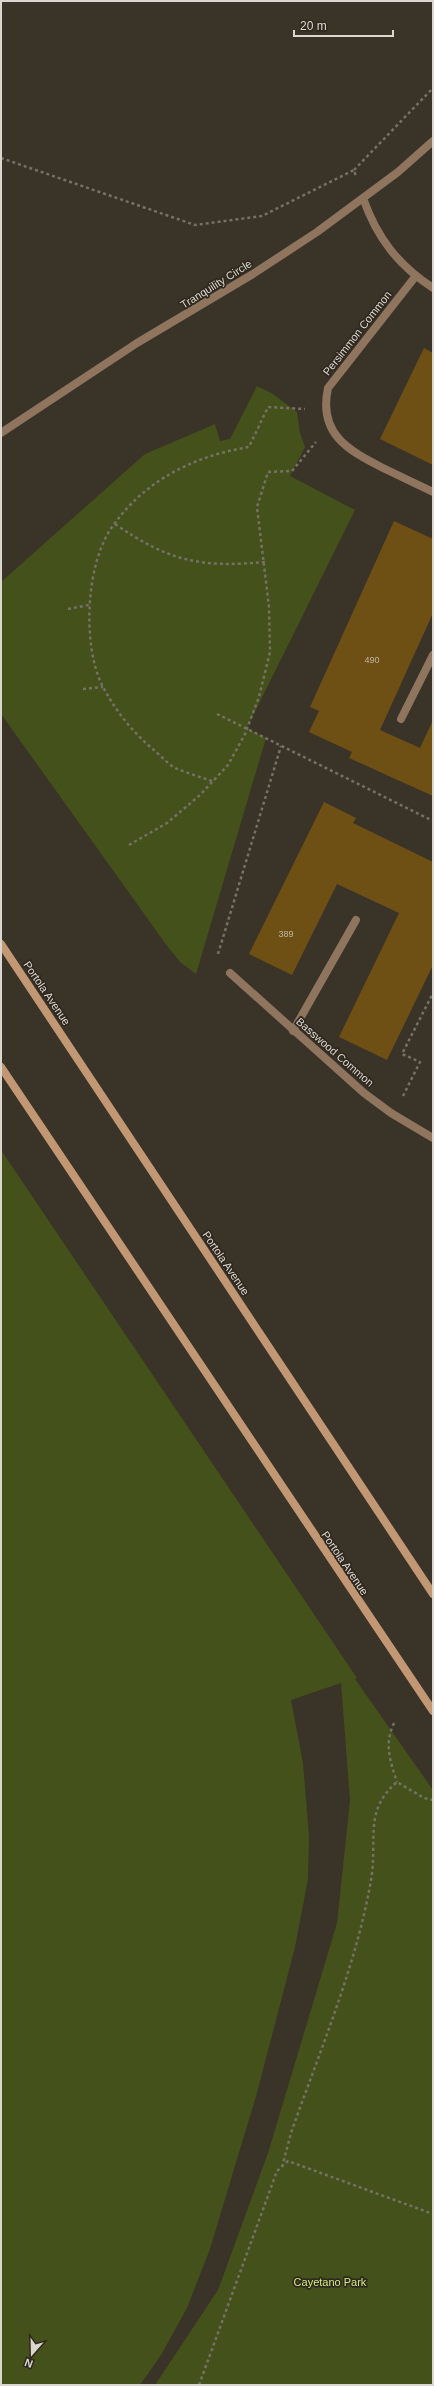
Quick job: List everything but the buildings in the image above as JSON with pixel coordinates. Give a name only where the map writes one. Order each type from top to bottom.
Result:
[{"type":"main road","name":"Portola Avenue","points":[[1,944],[433,1594]]},
{"type":"main road","name":"Portola Avenue","points":[[1,1067],[433,1711]]},
{"type":"street","name":"Tranquility Circle","points":[[1,433],[137,343],[253,274],[363,198],[433,142]]},
{"type":"street","points":[[363,198],[371,221],[382,241],[415,277],[433,288]]},
{"type":"street","name":"Persimmon Common","points":[[415,277],[328,388],[327,410],[330,425],[340,441],[354,453],[433,492]]},
{"type":"street","points":[[401,719],[433,654]]},
{"type":"street","points":[[293,1031],[356,920]]},
{"type":"street","name":"Basswood Common","points":[[230,973],[364,1093],[389,1112],[433,1138]]},
{"type":"path","points":[[1,158],[195,225],[262,216],[354,170],[433,88]]},
{"type":"path","points":[[354,170],[363,198]]},
{"type":"path","points":[[212,781],[175,767],[141,739],[121,718],[104,687],[90,642],[89,605],[95,566],[115,524],[147,487],[186,465],[231,450],[249,447],[268,407],[327,410]]},
{"type":"path","points":[[129,845],[167,823],[200,795],[228,765],[247,729],[259,697],[270,652],[269,607],[265,562],[257,507],[268,472],[292,471],[330,425]]},
{"type":"path","points":[[115,524],[143,543],[183,560],[228,565],[265,562]]},
{"type":"path","points":[[68,609],[89,605]]},
{"type":"path","points":[[83,689],[104,687]]},
{"type":"path","points":[[217,714],[433,821]]},
{"type":"path","points":[[217,956],[281,746]]},
{"type":"path","points":[[389,1112],[404,1094],[420,1062],[402,1054],[433,993]]},
{"type":"path","points":[[394,1723],[387,1739],[388,1752],[397,1782],[424,1798],[433,1800]]},
{"type":"path","points":[[282,2167],[291,2133],[364,1924],[373,1872],[375,1816],[378,1804],[384,1793],[397,1782]]},
{"type":"path","points":[[199,2385],[277,2171],[288,2161],[433,2214]]},
{"type":"green space","points":[[257,386],[273,394],[297,412],[300,433],[305,447],[290,476],[355,510],[247,728],[266,738],[196,974],[180,962],[165,943],[1,714],[1,582],[145,454],[215,424],[220,441],[230,439]]},
{"type":"green space","name":"Cayetano Park","points":[[1,1150],[357,1678],[355,1679],[433,1790],[433,2385],[155,2385],[218,2290],[268,2153],[337,1923],[350,1800],[341,1683],[291,1700],[303,1763],[309,1835],[308,1879],[295,1947],[257,2093],[210,2249],[187,2308],[161,2355],[140,2385],[1,2385]]}]
